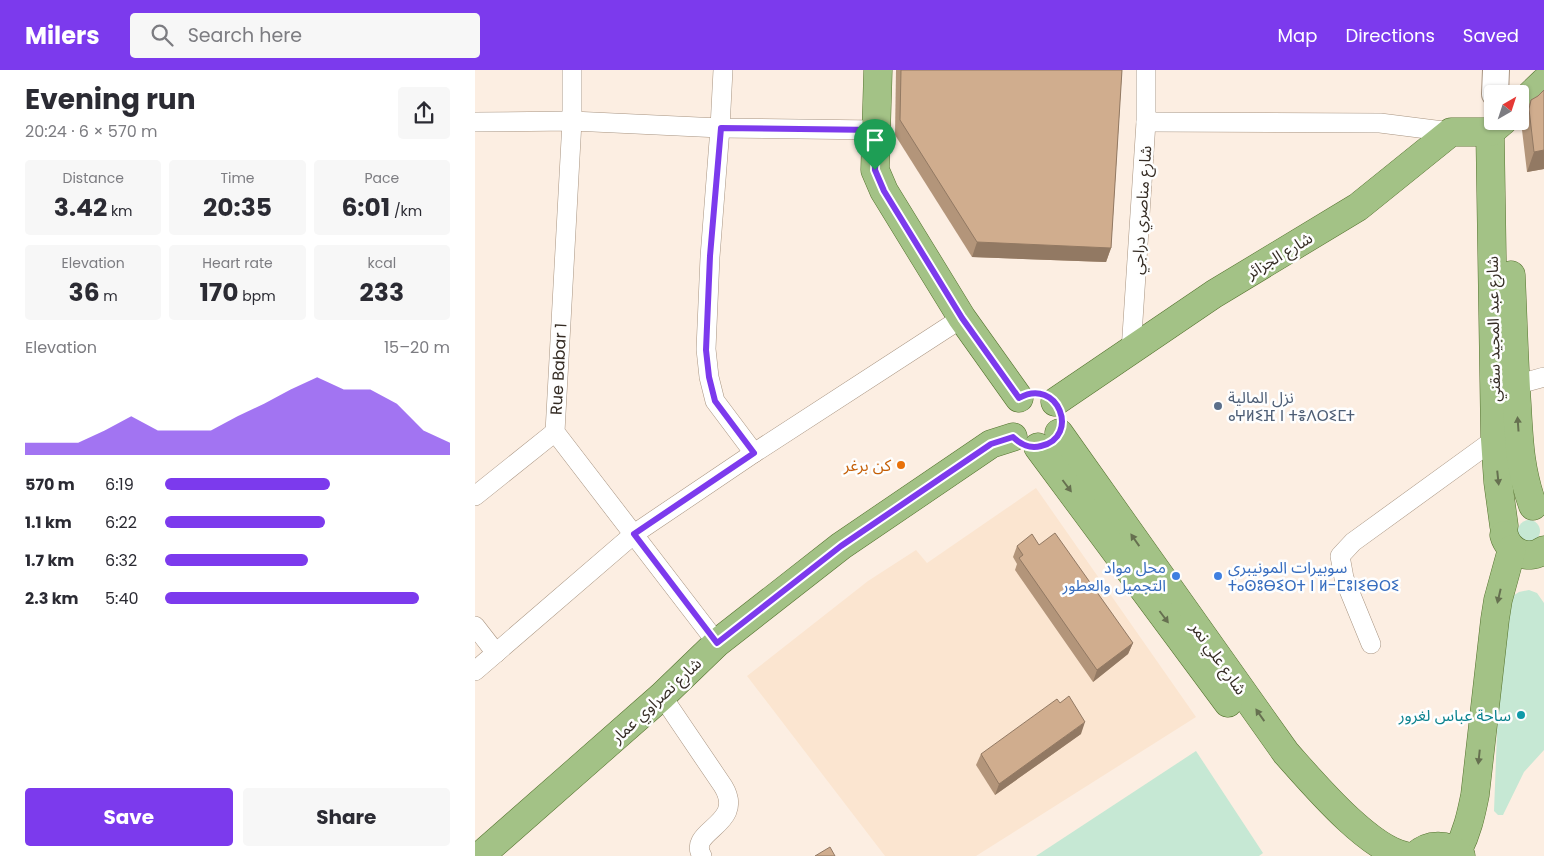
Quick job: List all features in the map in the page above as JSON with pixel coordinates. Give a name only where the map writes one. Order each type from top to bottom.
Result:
[{"type":"main road","points":[[878,70],[875,170],[884,191],[962,318],[1019,398]]},
{"type":"main road","points":[[1529,96],[1544,82]]},
{"type":"main road","points":[[1451,132],[1484,125]]},
{"type":"main road","name":"شارع عبد المجيد سقني","points":[[1459,854],[1470,821],[1475,795],[1495,619],[1508,538],[1498,482],[1495,439],[1497,130]]},
{"type":"main road","name":"شارع عبد المجيد سقني","points":[[1498,130],[1521,464],[1526,486],[1539,508]]},
{"type":"main road","name":"شارع الجزائر","points":[[1055,402],[1214,294],[1358,207],[1451,132]]},
{"type":"main road","points":[[1033,393],[1049,397],[1055,402],[1060,409],[1062,425],[1049,440],[1030,447],[1023,445],[1013,437],[1008,427],[1007,418],[1013,404],[1019,398],[1033,393]]},
{"type":"main road","name":"شارع نصراوي عمار","points":[[480,856],[662,696],[717,643],[841,546],[991,444],[1013,437]]},
{"type":"main road","name":"شارع علي نمر","points":[[1049,440],[1264,750],[1307,801],[1367,856]]},
{"type":"main road","name":"شارع علي نمر","points":[[1049,440],[1286,753],[1315,786],[1368,836],[1389,851],[1406,856]]},
{"type":"main road","points":[[1539,508],[1521,507],[1514,510],[1510,514],[1508,538],[1526,555],[1533,555],[1544,550]]},
{"type":"main road","points":[[1415,856],[1420,851],[1429,847],[1439,846],[1448,847],[1459,854]]},
{"type":"street","name":"Rue Babar 1","points":[[572,70],[572,121],[555,432],[717,643]]},
{"type":"street","points":[[723,70],[721,128],[710,256],[706,350],[709,377],[715,401],[754,453]]},
{"type":"street","name":"شارع مناصري دراجي","points":[[1131,351],[1146,122],[1146,70]]},
{"type":"street","points":[[475,122],[572,121],[721,128],[876,130]]},
{"type":"street","points":[[1146,122],[1380,123],[1451,132]]},
{"type":"street","points":[[475,671],[634,534],[754,453],[962,318]]},
{"type":"street","points":[[1515,385],[1544,376]]},
{"type":"street","points":[[475,496],[555,432]]},
{"type":"street","points":[[1371,644],[1345,578],[1340,556],[1353,542],[1495,439]]},
{"type":"street","points":[[475,626],[496,653]]},
{"type":"street","points":[[662,696],[723,786],[729,800],[727,813],[704,837],[700,844],[702,856]]},
{"type":"shaded area","points":[[1036,488],[1196,717],[976,856],[885,856],[747,676],[868,581],[916,550],[927,563]]},
{"type":"green space","points":[[1529,520],[1537,523],[1540,531],[1537,539],[1529,542],[1521,539],[1518,531],[1521,523]]},
{"type":"green space","name":"ساحة عباس لغرور","points":[[1529,590],[1537,593],[1544,603],[1544,750],[1524,772],[1503,815],[1498,815],[1494,811],[1502,603],[1519,592]]},
{"type":"green space","points":[[1196,751],[1263,853],[1259,856],[1036,856]]},
{"type":"building","points":[[901,70],[1122,70],[1111,248],[977,242],[900,120]]},
{"type":"building","points":[[1544,90],[1544,150],[1534,152],[1529,109],[1531,100]]},
{"type":"building","points":[[1055,533],[1133,643],[1097,670],[1019,558],[1023,555],[1017,546],[1032,534],[1039,545]]},
{"type":"building","points":[[1069,696],[1085,722],[999,784],[981,754],[1057,699],[1060,703]]},
{"type":"building","points":[[830,847],[835,856],[815,856]]},
{"type":"place","name":"نزل المالية ⴰⵖⵍⵉⴼ ⵏ ⵜⴻⴷⵔⵉⵎⵜ","points":[[1218,406]]},
{"type":"place","name":"كن برغر","points":[[901,465]]},
{"type":"place","name":"محل مواد التجميل والعطور","points":[[1176,576]]},
{"type":"place","name":"سوبيرات المونيبري ⵜⴰⵙⵓⴱⵉⵔⵜ ⵏ ⵍ-ⵎⵓⵏⵉⴱⵔⵉ","points":[[1218,576]]},
{"type":"place","name":"ساحة عباس لغرور","points":[[1521,715]]},
{"type":"route","points":[[721,128],[876,130],[875,170],[884,191],[962,318],[1019,398],[1033,393],[1049,397],[1060,409],[1062,425],[1059,433],[1046,445],[1030,447],[1023,445],[1013,437],[991,444],[841,546],[717,643],[634,534],[754,453],[715,401],[709,377],[706,350],[710,256],[721,128]]}]
